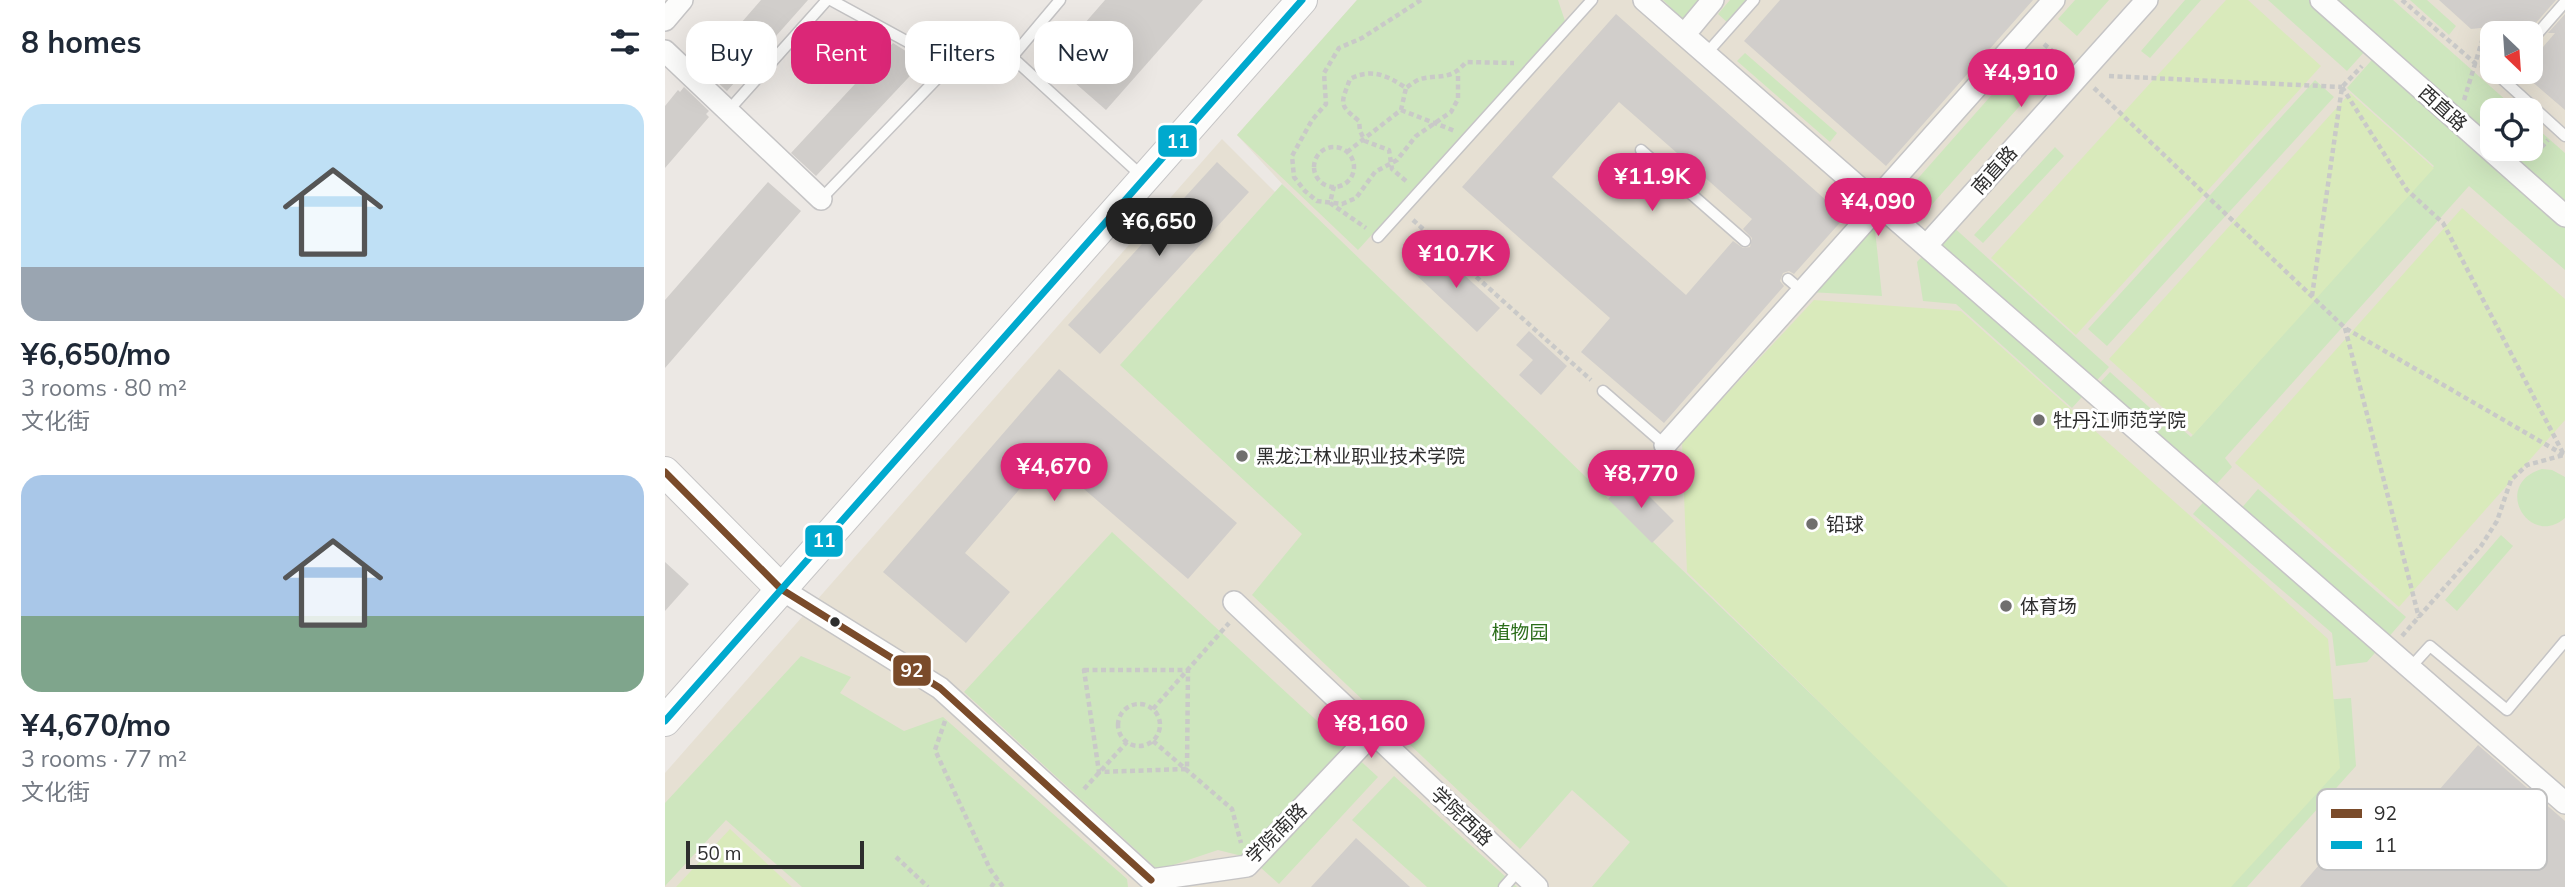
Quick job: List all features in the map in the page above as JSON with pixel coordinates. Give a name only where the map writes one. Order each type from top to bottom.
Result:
[{"type":"street","points":[[665,721],[1302,0]]},
{"type":"street","points":[[1644,0],[2565,803]]},
{"type":"street","points":[[1684,35],[1713,0]]},
{"type":"street","points":[[1665,445],[1795,285],[1866,220],[1873,202],[2054,0]]},
{"type":"street","name":"南直路","points":[[1926,246],[2147,0]]},
{"type":"street","name":"西直路","points":[[2321,0],[2565,216]]},
{"type":"street","points":[[665,51],[821,200]]},
{"type":"street","points":[[665,472],[781,589],[940,688],[1151,884]]},
{"type":"street","name":"学院西路","points":[[1238,605],[1537,887]]},
{"type":"street","name":"学院南路","points":[[1151,884],[1247,866],[1373,733]]},
{"type":"lane","points":[[728,111],[829,0],[905,41]]},
{"type":"lane","points":[[1020,48],[1060,0]]},
{"type":"lane","points":[[1378,237],[1592,0]]},
{"type":"lane","points":[[1706,54],[1753,0]]},
{"type":"lane","points":[[2543,27],[2565,2]]},
{"type":"lane","points":[[1020,64],[1145,179]]},
{"type":"lane","points":[[821,200],[932,84]]},
{"type":"lane","points":[[2508,84],[2561,133]]},
{"type":"lane","points":[[1641,150],[1745,241]]},
{"type":"lane","points":[[1603,391],[1665,445]]},
{"type":"lane","points":[[2410,668],[2430,646],[2507,710],[2565,641]]},
{"type":"lane","points":[[1504,887],[1519,870]]},
{"type":"path","points":[[1421,0],[1362,38],[1339,48],[1324,73],[1326,104],[1312,120],[1291,156],[1294,177],[1317,201],[1342,204],[1356,198],[1375,172],[1391,164],[1416,136],[1451,112],[1458,99],[1458,72]]},
{"type":"path","points":[[2402,0],[2480,65]]},
{"type":"path","points":[[2028,30],[2080,75],[2345,328],[2565,455]]},
{"type":"path","points":[[2312,296],[2343,87],[2378,50]]},
{"type":"path","points":[[2470,83],[2480,50]]},
{"type":"path","points":[[1347,152],[1401,110],[1406,88],[1419,79],[1445,77],[1458,72],[1466,62],[1535,63]]},
{"type":"path","points":[[1364,141],[1359,121],[1343,108],[1341,102],[1350,79],[1364,72],[1381,74],[1406,88]]},
{"type":"path","points":[[2080,75],[2343,87]]},
{"type":"path","points":[[2343,87],[2407,190],[2442,223],[2565,455]]},
{"type":"path","points":[[1401,110],[1469,137]]},
{"type":"path","points":[[2518,174],[2561,133]]},
{"type":"path","points":[[1364,141],[1389,150],[1392,169],[1405,180],[1424,187]]},
{"type":"path","points":[[1336,147],[1347,152],[1353,170],[1346,181],[1334,186],[1322,183],[1317,178],[1314,166],[1318,154],[1336,147]]},
{"type":"path","points":[[1330,203],[1334,186]]},
{"type":"path","points":[[1330,203],[1378,237]]},
{"type":"path","points":[[1402,210],[1603,391]]},
{"type":"path","points":[[2345,328],[2419,618],[2481,546],[2497,521],[2511,480],[2527,465],[2565,455]]},
{"type":"path","points":[[1153,709],[1188,670],[1238,605]]},
{"type":"path","points":[[1099,772],[1084,670],[1188,670]]},
{"type":"path","points":[[1187,769],[1188,670]]},
{"type":"path","points":[[953,700],[935,750],[990,869],[1003,887]]},
{"type":"path","points":[[1141,704],[1153,709],[1160,721],[1158,735],[1153,741],[1140,746],[1127,742],[1122,736],[1119,724],[1123,711],[1141,704]]},
{"type":"path","points":[[1153,741],[1232,809],[1247,866]]},
{"type":"path","points":[[1069,805],[1127,742]]},
{"type":"path","points":[[1099,772],[1187,769]]},
{"type":"path","points":[[896,858],[928,887]]},
{"type":"path","points":[[991,887],[997,879]]},
{"type":"shaded area","name":"牡丹江师范学院","points":[[1357,0],[2565,0],[2565,887],[1990,887],[1367,276],[1237,135]]},
{"type":"shaded area","name":"黑龙江林业职业技术学院","points":[[1222,139],[1971,887],[665,887],[665,773]]},
{"type":"green space","points":[[1357,0],[1558,0],[1565,21],[1358,250],[1237,135]]},
{"type":"green space","points":[[1663,0],[1699,0],[1682,19]]},
{"type":"green space","points":[[1730,0],[1748,0],[1728,23],[1718,14]]},
{"type":"green space","points":[[2075,0],[2109,0],[2077,36],[2058,19]]},
{"type":"green space","points":[[2185,0],[2201,0],[2150,58],[2141,51]]},
{"type":"green space","points":[[2226,0],[2248,0],[2321,66],[2076,335],[1991,258]]},
{"type":"green space","points":[[2268,0],[2310,0],[2366,50],[2347,71]]},
{"type":"green space","points":[[2332,0],[2393,0],[2480,77],[2480,84],[2488,84],[2503,98],[2480,98],[2480,132]]},
{"type":"green space","points":[[2410,0],[2427,0],[2456,26],[2449,35]]},
{"type":"green space","points":[[1745,53],[1837,133],[1830,142],[1737,61]]},
{"type":"green space","points":[[2378,53],[2480,144],[2480,161],[2499,161],[2565,220],[2565,270],[2469,186],[2225,458],[2232,467],[2212,489],[2153,437],[2170,419],[2191,437],[2434,166],[2347,88]]},
{"type":"green space","points":[[2315,80],[2334,97],[2107,346],[2088,329]]},
{"type":"green space","points":[[2004,81],[2025,100],[1919,219],[1898,201]]},
{"type":"green space","points":[[2350,93],[2434,168],[2193,435],[2109,359]]},
{"type":"green space","points":[[2543,134],[2565,153],[2565,208],[2512,161],[2543,161]]},
{"type":"green space","points":[[2055,147],[2064,156],[1983,243],[1974,235]]},
{"type":"green space","name":"植物园","points":[[1282,184],[2011,887],[1592,887],[1630,842],[1572,790],[1520,849],[1252,595],[1302,534],[1120,365]]},
{"type":"green space","points":[[2462,208],[2565,299],[2565,420],[2399,607],[2235,463]]},
{"type":"green space","points":[[1874,220],[1882,296],[1809,292]]},
{"type":"green space","points":[[1951,225],[2109,367],[2072,408],[1956,304],[1923,301],[1917,262]]},
{"type":"green space","name":"体育场","points":[[1814,300],[1961,311],[2328,639],[2340,768],[2321,789],[2317,789],[2317,793],[2231,887],[2008,887],[1687,572],[1682,442]]},
{"type":"green space","points":[[2110,372],[2159,416],[2147,429],[2098,385]]},
{"type":"green space","points":[[2542,469],[2552,470],[2565,477],[2565,518],[2552,525],[2539,526],[2528,520],[2517,499],[2519,487],[2527,477]]},
{"type":"green space","points":[[2258,489],[2406,617],[2367,662],[2336,666],[2332,633],[2193,514],[2208,497],[2233,518]]},
{"type":"green space","points":[[1112,532],[1378,777],[1279,884],[1250,858],[1218,850],[1158,870],[964,692]]},
{"type":"green space","points":[[2501,535],[2513,546],[2457,611],[2445,600]]},
{"type":"green space","points":[[801,656],[851,677],[840,693],[904,731],[943,717],[1127,879],[1128,887],[802,887],[726,820],[665,886],[665,803]]},
{"type":"green space","points":[[2351,698],[2356,766],[2335,789],[2317,789],[2317,809],[2247,887],[2221,887],[2323,700]]},
{"type":"green space","points":[[1394,776],[1517,887],[1427,887],[1352,820]]},
{"type":"green space","points":[[730,829],[792,887],[676,887]]},
{"type":"building","points":[[761,0],[808,0],[777,35],[777,21],[743,21]]},
{"type":"building","points":[[1105,0],[1203,0],[1133,79],[1133,21],[1087,21]]},
{"type":"building","points":[[1780,0],[2033,0],[1886,166],[1744,41]]},
{"type":"building","points":[[2439,0],[2556,0],[2538,21],[2480,21],[2480,28],[2471,29]]},
{"type":"building","points":[[1616,14],[1845,217],[1794,274],[1789,271],[1783,273],[1780,281],[1784,286],[1664,423],[1581,352],[1610,318],[1462,187]],"holes":[[[1619,102],[1752,219],[1743,229],[1752,238],[1750,247],[1743,248],[1733,241],[1686,295],[1552,177]]]},
{"type":"building","points":[[2565,14],[2565,110],[2535,84],[2543,84],[2543,47],[2555,33],[2548,33]]},
{"type":"building","points":[[893,43],[905,51],[905,81],[816,176],[791,153],[855,84],[891,84]]},
{"type":"building","points":[[719,84],[733,84],[727,91]]},
{"type":"building","points":[[1076,84],[1129,84],[1106,110]]},
{"type":"building","points":[[684,87],[709,111],[706,114],[709,117],[665,168],[665,106],[678,90],[680,92]]},
{"type":"building","points":[[1217,162],[1249,192],[1100,354],[1068,325]]},
{"type":"building","points":[[768,182],[801,211],[665,368],[665,300]]},
{"type":"building","points":[[1435,248],[1500,308],[1477,332],[1413,272]]},
{"type":"building","points":[[1529,331],[1567,366],[1541,395],[1519,375],[1533,360],[1516,345]]},
{"type":"building","points":[[1059,369],[1237,523],[1188,579],[1047,457],[965,553],[1010,592],[966,643],[883,572]]},
{"type":"building","points":[[1630,477],[1674,521],[1652,543],[1608,499]]},
{"type":"building","points":[[665,562],[689,584],[665,611]]},
{"type":"building","points":[[2478,745],[2528,789],[2440,789]]},
{"type":"building","points":[[2547,805],[2565,821],[2565,887],[2300,887],[2317,867],[2317,870],[2547,870]]},
{"type":"building","points":[[1356,838],[1410,887],[1311,887]]},
{"type":"transit line","name":"11","points":[[665,721],[1302,0]]},
{"type":"transit line","name":"92","points":[[665,472],[781,589],[940,688],[1151,880]]},
{"type":"place","name":"牡丹江师范学院","points":[[2039,420]]},
{"type":"place","name":"黑龙江林业职业技术学院","points":[[1242,456]]},
{"type":"place","name":"铅球","points":[[1812,524]]},
{"type":"place","name":"体育场","points":[[2006,606]]}]
